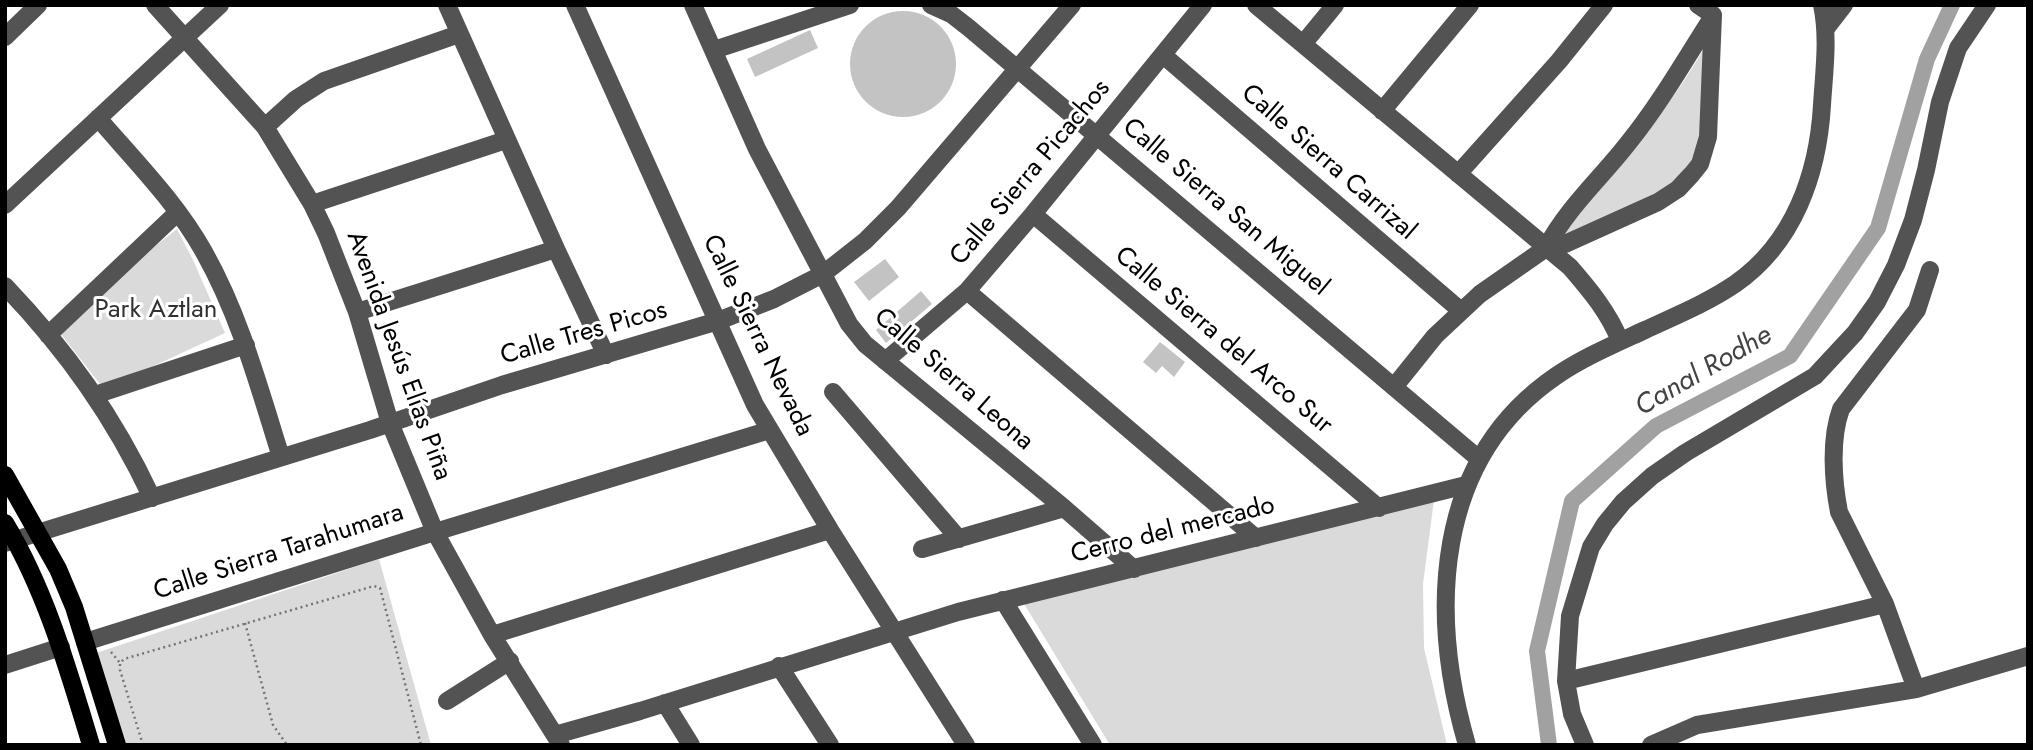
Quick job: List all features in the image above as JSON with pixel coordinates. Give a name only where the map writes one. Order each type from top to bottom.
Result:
[{"type":"main road","points":[[5,475],[58,569],[85,642],[117,745]]},
{"type":"main road","points":[[5,523],[10,542],[61,647],[91,745]]},
{"type":"street","points":[[5,37],[38,5]]},
{"type":"street","name":"Avenida Jesús Elías Piña","points":[[155,5],[265,127],[312,204],[356,312],[390,423],[435,532],[492,635],[558,740]]},
{"type":"street","points":[[5,205],[220,5]]},
{"type":"street","points":[[447,5],[506,140],[606,355]]},
{"type":"street","name":"Calle Sierra Nevada","points":[[575,5],[755,405],[830,530],[966,745]]},
{"type":"street","name":"Calle Sierra Leona","points":[[692,5],[757,149],[849,324],[865,344],[1064,508],[1133,569]]},
{"type":"street","points":[[714,50],[850,5]]},
{"type":"street","name":"Calle Sierra San Miguel","points":[[933,5],[969,28],[1098,134],[1479,459]]},
{"type":"street","name":"Calle Tres Picos","points":[[10,542],[390,423],[502,385],[719,321],[774,299],[823,274],[865,241],[898,208],[1072,5]]},
{"type":"street","name":"Calle Sierra Picachos","points":[[885,361],[967,291],[1203,5]]},
{"type":"street","points":[[1256,5],[1570,267],[1592,292],[1613,324],[1620,341]]},
{"type":"street","points":[[1303,44],[1335,5]]},
{"type":"street","points":[[1382,111],[1470,5]]},
{"type":"street","points":[[1458,174],[1559,61],[1604,5]]},
{"type":"street","points":[[1467,745],[1460,720],[1444,619],[1444,587],[1450,547],[1466,485],[1479,459],[1505,422],[1536,390],[1585,358],[1733,285],[1760,262],[1785,232],[1796,215],[1807,187],[1818,144],[1827,27],[1822,5]]},
{"type":"street","points":[[1827,27],[1844,5]]},
{"type":"street","points":[[1586,745],[1572,715],[1566,681],[1570,617],[1591,547],[1623,502],[1652,476],[1685,453],[1815,376],[1840,351],[1877,302],[1896,265],[1913,219],[1940,102],[1958,48],[1987,5]]},
{"type":"street","points":[[1546,248],[1556,229],[1652,111],[1711,9]]},
{"type":"street","points":[[1394,387],[1460,310],[1546,248],[1565,244],[1678,189],[1700,164],[1708,137],[1711,9]]},
{"type":"street","points":[[265,127],[296,99],[324,81],[459,34]]},
{"type":"street","name":"Calle Sierra Carrizal","points":[[1163,55],[1460,310]]},
{"type":"street","points":[[98,118],[178,212],[204,253],[246,345],[281,457]]},
{"type":"street","points":[[312,204],[506,140]]},
{"type":"street","points":[[48,335],[178,212]]},
{"type":"street","name":"Calle Sierra del Arco Sur","points":[[1033,214],[1379,508]]},
{"type":"street","points":[[356,312],[556,249]]},
{"type":"street","points":[[1916,688],[1885,604],[1839,512],[1836,496],[1835,426],[1841,409],[1917,310],[1930,270]]},
{"type":"street","points":[[5,286],[95,395],[116,426],[152,498]]},
{"type":"street","points":[[967,291],[1256,538]]},
{"type":"street","points":[[95,395],[246,345]]},
{"type":"street","points":[[833,392],[959,539]]},
{"type":"street","name":"Calle Sierra Tarahumara","points":[[85,642],[770,430]]},
{"type":"street","name":"Cerro del mercado","points":[[558,740],[894,630],[1003,600],[1466,485]]},
{"type":"street","points":[[922,549],[1064,508]]},
{"type":"street","points":[[492,635],[830,530]]},
{"type":"street","points":[[1003,600],[1093,745]]},
{"type":"street","points":[[1566,681],[1885,604]]},
{"type":"street","points":[[5,666],[61,647]]},
{"type":"street","points":[[1651,745],[1697,725],[1916,688],[2028,656]]},
{"type":"street","points":[[447,701],[510,662]]},
{"type":"street","points":[[779,666],[830,745]]},
{"type":"street","points":[[665,703],[691,745]]},
{"type":"path","points":[[143,745],[120,663],[124,659],[379,586],[421,745]]},
{"type":"path","points":[[245,623],[273,725],[287,745]]},
{"type":"green space","points":[[1706,45],[1707,108],[1694,163],[1672,185],[1566,238],[1561,233],[1656,119]]},
{"type":"green space","name":"Park Aztlan","points":[[177,229],[225,333],[104,389],[60,333],[150,250]]},
{"type":"green space","points":[[1434,500],[1423,584],[1424,648],[1447,745],[1110,745],[1023,602]]},
{"type":"green space","points":[[379,559],[431,745],[125,745],[96,653]]},
{"type":"building","points":[[903,11],[923,15],[940,27],[952,44],[956,64],[952,84],[940,101],[923,113],[903,117],[883,113],[866,101],[854,84],[850,64],[854,44],[866,27],[883,15]]},
{"type":"building","points":[[810,30],[818,48],[755,77],[747,59]]},
{"type":"building","points":[[885,259],[899,277],[869,301],[854,282]]},
{"type":"building","points":[[921,291],[932,304],[886,343],[876,330]]},
{"type":"building","points":[[1160,342],[1185,362],[1174,377],[1162,366],[1156,373],[1143,362]]},
{"type":"waterway","name":"Canal Rodhe","points":[[1549,745],[1537,651],[1572,501],[1656,426],[1790,356],[1878,228],[1927,59],[1952,5]]}]
